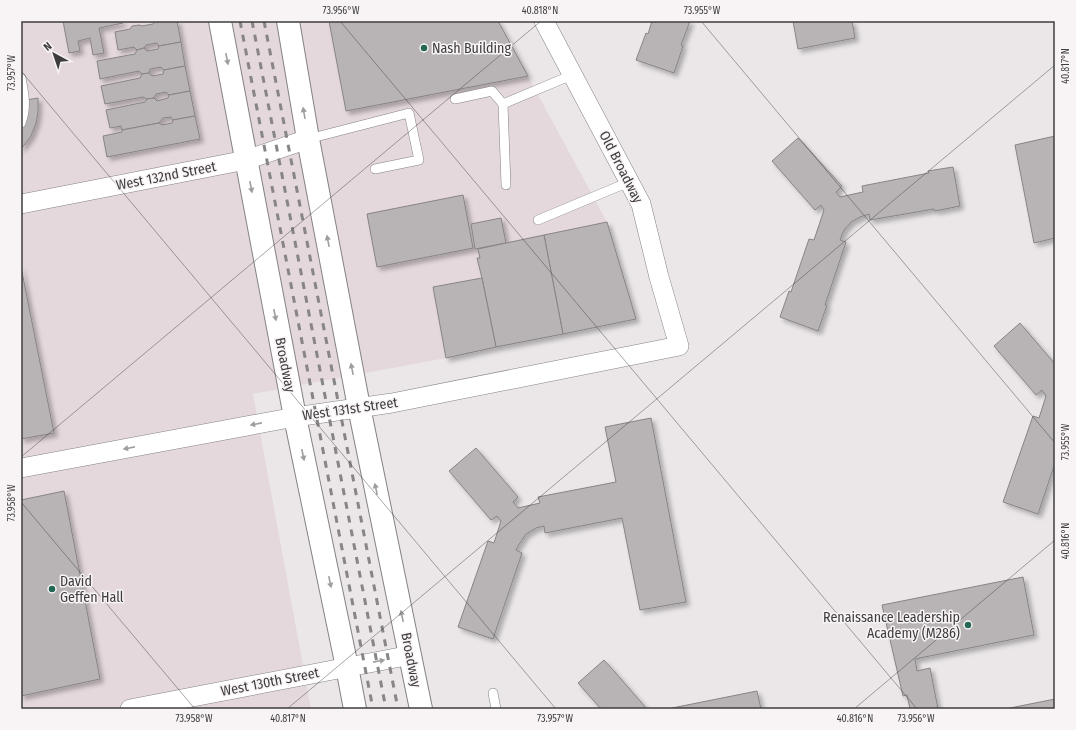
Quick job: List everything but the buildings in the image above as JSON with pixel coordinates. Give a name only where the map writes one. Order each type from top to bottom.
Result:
[{"type":"main road","name":"Broadway","points":[[220,21],[295,417],[355,709]]},
{"type":"main road","name":"Broadway","points":[[288,21],[308,139],[359,407],[411,654],[421,709]]},
{"type":"street","name":"Old Broadway","points":[[544,21],[641,204],[659,277],[679,346]]},
{"type":"street","name":"West 132nd Street","points":[[21,204],[246,160],[308,139]]},
{"type":"street","name":"West 131st Street","points":[[21,468],[295,417],[392,403],[679,346]]},
{"type":"street","name":"West 130th Street","points":[[130,709],[411,654]]},
{"type":"lane","points":[[503,104],[572,74]]},
{"type":"lane","points":[[21,78],[24,100],[24,111],[21,123]]},
{"type":"lane","points":[[455,99],[492,91],[503,104],[506,185]]},
{"type":"lane","points":[[308,139],[409,113],[420,160],[375,169]]},
{"type":"lane","points":[[538,220],[629,182]]},
{"type":"lane","points":[[493,693],[496,709]]},
{"type":"shaded area","points":[[21,21],[498,21],[607,222],[636,319],[446,358],[253,394],[311,709],[21,709]]},
{"type":"railway","points":[[240,21],[373,709]]},
{"type":"railway","points":[[252,21],[386,709]]},
{"type":"railway","points":[[264,21],[398,709]]},
{"type":"place","name":"Nash Building","points":[[424,48]]},
{"type":"place","name":"David Geffen Hall","points":[[52,589]]},
{"type":"place","name":"Renaissance Leadership Academy (M286)","points":[[968,625]]}]
